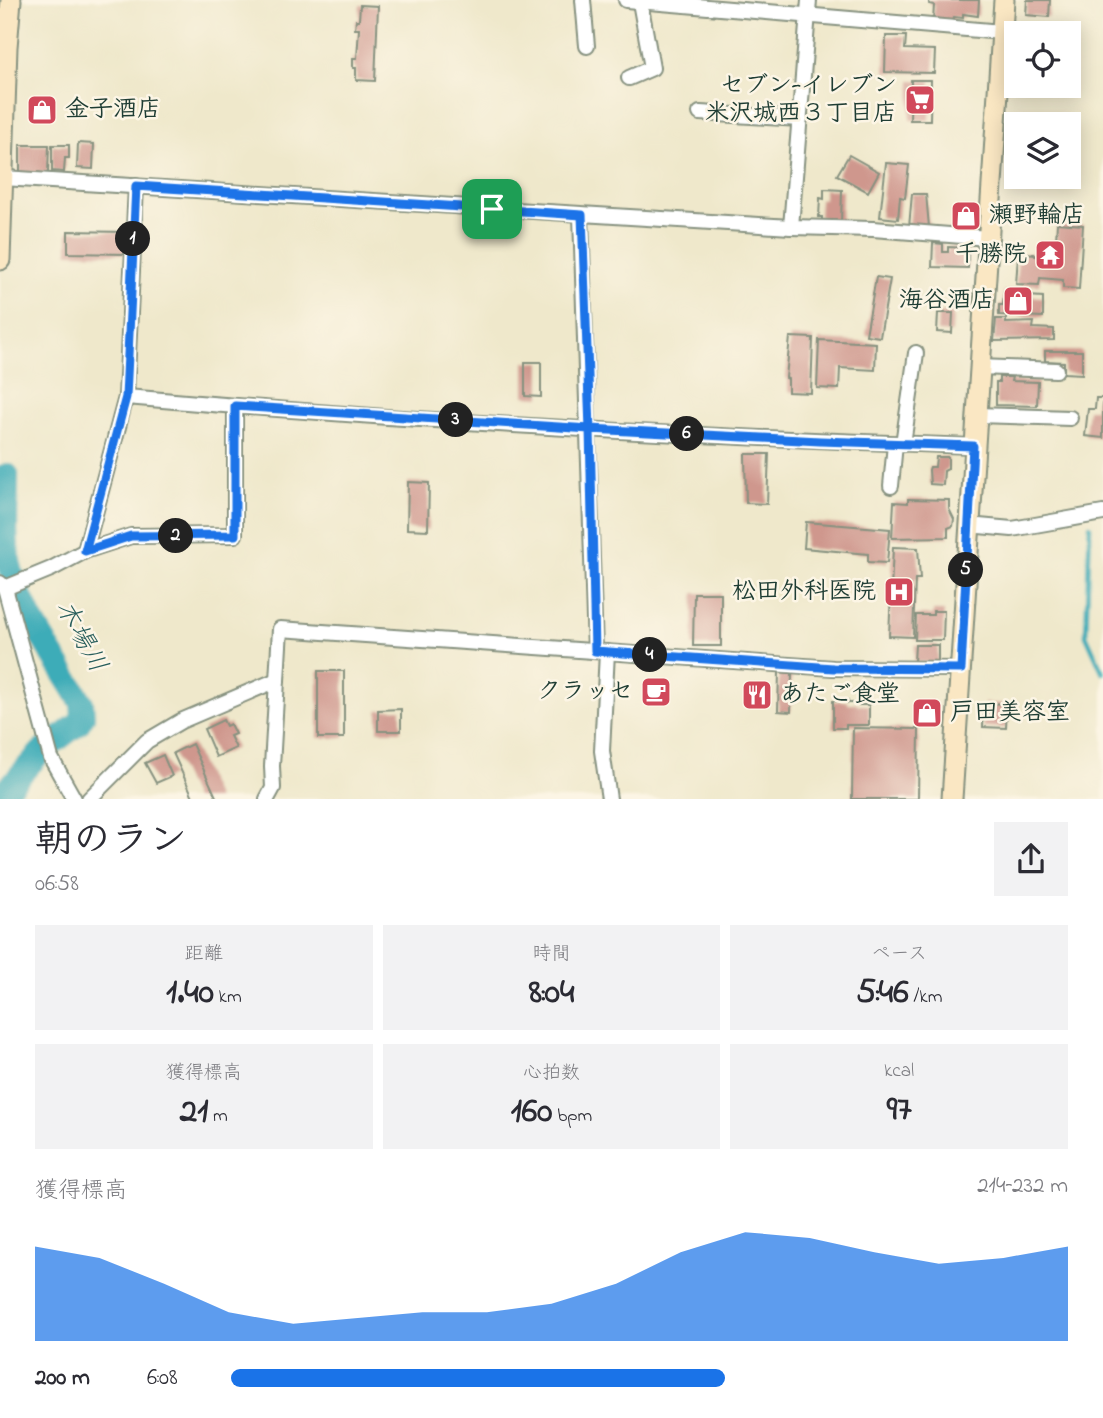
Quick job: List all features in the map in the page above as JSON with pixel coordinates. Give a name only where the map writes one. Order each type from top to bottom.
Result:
[{"type":"main road","points":[[0,260],[3,47],[11,0]]},
{"type":"main road","points":[[952,799],[1004,0]]},
{"type":"street","points":[[583,0],[587,47]]},
{"type":"street","points":[[629,78],[652,68],[633,1],[809,7],[1002,32]]},
{"type":"street","points":[[791,227],[809,7]]},
{"type":"street","points":[[700,113],[800,119]]},
{"type":"street","points":[[3,178],[988,238]]},
{"type":"street","points":[[85,551],[126,397],[136,186]]},
{"type":"street","points":[[582,215],[601,651],[602,751],[609,799]]},
{"type":"street","points":[[891,486],[916,353]]},
{"type":"street","points":[[979,367],[1056,370]]},
{"type":"street","points":[[126,397],[590,429],[973,446]]},
{"type":"street","points":[[74,799],[51,758],[3,586],[51,569],[85,551],[131,536],[235,535],[235,406]]},
{"type":"street","points":[[976,415],[1070,418]]},
{"type":"street","points":[[968,525],[1013,529],[1103,513]]},
{"type":"street","points":[[273,795],[272,766],[280,629],[833,668],[961,669]]},
{"type":"street","points":[[89,799],[147,741],[181,722],[277,680]]},
{"type":"building","points":[[929,0],[979,0],[978,16],[963,14],[963,18],[954,17],[953,23],[933,21],[934,5],[929,4]]},
{"type":"building","points":[[1027,0],[1050,0],[1049,17],[1026,15]]},
{"type":"building","points":[[360,5],[378,6],[375,81],[356,80],[356,68],[353,68],[353,58],[357,58],[359,29],[355,29]]},
{"type":"building","points":[[886,36],[906,36],[905,49],[935,50],[934,73],[885,72]]},
{"type":"building","name":"セブン-イレブン 米沢城西３丁目店","points":[[911,80],[931,80],[930,120],[910,120]]},
{"type":"building","points":[[78,143],[94,144],[93,169],[77,168]]},
{"type":"building","points":[[20,145],[49,145],[48,173],[20,173]]},
{"type":"building","points":[[52,145],[69,145],[69,158],[65,158],[64,172],[52,171]]},
{"type":"building","points":[[849,155],[879,172],[868,192],[837,175]]},
{"type":"building","points":[[886,163],[909,165],[905,198],[900,197],[898,219],[880,217]]},
{"type":"building","points":[[824,189],[842,190],[841,222],[822,221],[822,217],[819,217],[820,198],[824,199]]},
{"type":"building","points":[[912,194],[926,194],[929,227],[909,227]]},
{"type":"building","points":[[1057,223],[1083,225],[1079,289],[1063,288],[1063,280],[1040,278],[1039,285],[1016,284],[1018,256],[1024,256],[1024,253],[1035,254],[1041,257],[1041,263],[1053,264],[1054,252],[1049,252],[1050,240],[1056,241]]},
{"type":"building","points":[[68,231],[127,232],[127,254],[68,253]]},
{"type":"building","points":[[933,243],[943,244],[943,252],[948,252],[948,247],[968,248],[968,268],[932,267]]},
{"type":"building","points":[[876,277],[890,279],[880,337],[866,335]]},
{"type":"building","points":[[1004,291],[1029,292],[1028,296],[1043,297],[1043,317],[999,315]]},
{"type":"building","points":[[938,313],[953,313],[952,333],[937,332]]},
{"type":"building","points":[[996,319],[1006,319],[1006,323],[1034,322],[1033,328],[1054,329],[1054,340],[994,341]]},
{"type":"building","points":[[790,337],[813,338],[811,393],[788,392],[786,378]]},
{"type":"building","points":[[819,340],[876,343],[875,370],[840,368],[839,389],[817,388]]},
{"type":"building","points":[[1045,351],[1082,351],[1082,374],[1064,373],[1064,362],[1045,361]]},
{"type":"building","points":[[525,362],[541,362],[541,397],[525,396]]},
{"type":"building","points":[[999,377],[1012,377],[1011,381],[1038,382],[1037,406],[996,405],[996,382],[999,382]]},
{"type":"building","points":[[1096,398],[1103,398],[1103,438],[1085,436],[1088,409],[1095,409]]},
{"type":"building","points":[[745,454],[769,454],[767,504],[746,503]]},
{"type":"building","points":[[936,457],[948,457],[948,469],[944,471],[943,485],[930,484],[929,470],[930,467],[935,467]]},
{"type":"building","points":[[408,482],[429,483],[428,530],[407,529]]},
{"type":"building","points":[[908,499],[949,500],[949,509],[954,519],[953,526],[948,528],[948,537],[892,538],[894,502],[908,503]]},
{"type":"building","points":[[806,522],[890,529],[887,563],[868,562],[868,554],[804,548]]},
{"type":"building","points":[[893,547],[918,548],[920,579],[915,579],[913,637],[889,636]]},
{"type":"building","points":[[694,593],[721,593],[721,646],[693,646]]},
{"type":"building","points":[[933,611],[944,611],[943,640],[915,640],[916,615],[933,615]]},
{"type":"building","points":[[915,645],[938,645],[938,663],[914,662]]},
{"type":"building","points":[[318,671],[344,671],[344,738],[318,738]]},
{"type":"building","points":[[779,672],[792,673],[791,712],[778,711]]},
{"type":"building","points":[[833,701],[869,705],[869,725],[833,728]]},
{"type":"building","points":[[984,703],[1007,704],[1006,728],[983,727]]},
{"type":"building","points":[[401,709],[401,731],[378,731],[378,710]]},
{"type":"building","points":[[223,720],[226,726],[230,724],[235,734],[230,736],[236,748],[216,757],[204,729]]},
{"type":"building","points":[[853,728],[919,729],[918,799],[852,799]]},
{"type":"building","points":[[192,744],[217,799],[194,799],[173,753]]},
{"type":"building","points":[[163,755],[172,776],[156,783],[145,763]]},
{"type":"waterway","name":"木場川","points":[[0,797],[41,752],[78,724],[83,716],[82,703],[34,623],[12,573],[6,538],[7,475]]},
{"type":"waterway","points":[[1090,526],[1086,635],[1103,673]]},
{"type":"place","name":"セブン-イレブン 米沢城西３丁目店","points":[[920,100]]},
{"type":"place","name":"金子酒店","points":[[42,110]]},
{"type":"place","name":"瀬野輪店","points":[[966,216]]},
{"type":"place","name":"千勝院","points":[[1050,255]]},
{"type":"place","name":"海谷酒店","points":[[1018,301]]},
{"type":"place","name":"松田外科医院","points":[[899,592]]},
{"type":"place","name":"クラッセ","points":[[656,692]]},
{"type":"place","name":"あたご食堂","points":[[757,695]]},
{"type":"place","name":"戸田美容室","points":[[927,713]]},
{"type":"route","points":[[492,209],[136,186],[126,397],[85,551],[131,536],[235,535],[235,406],[590,429],[595,651],[833,668],[961,669],[973,446],[590,429],[582,215],[492,209]]}]
